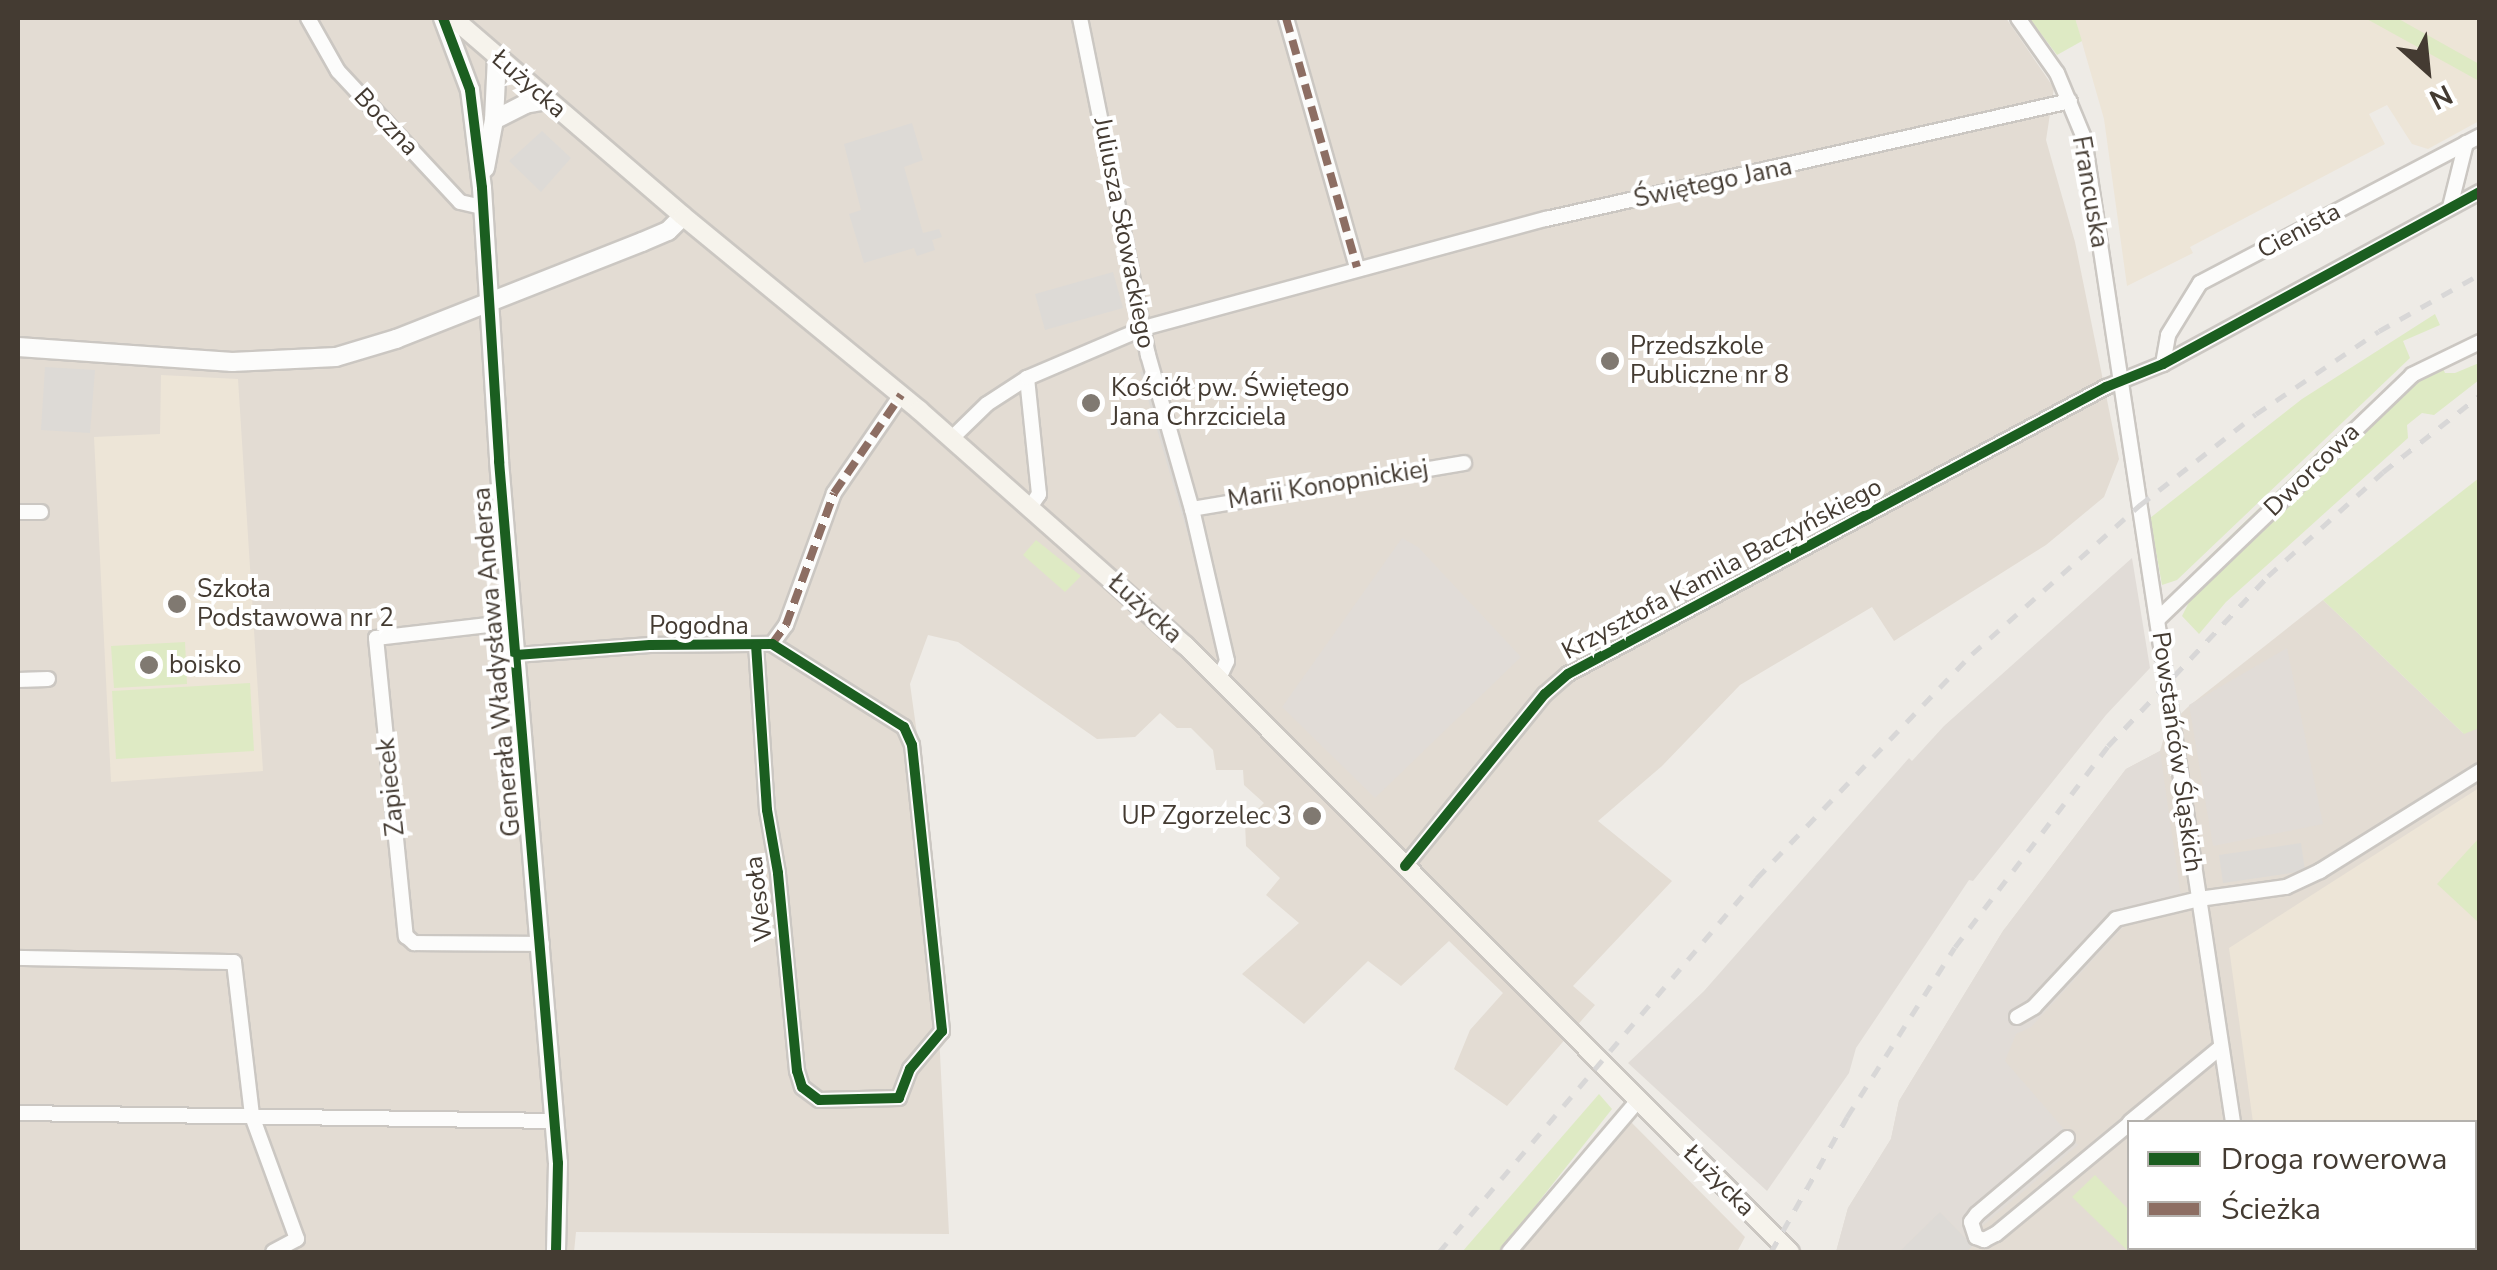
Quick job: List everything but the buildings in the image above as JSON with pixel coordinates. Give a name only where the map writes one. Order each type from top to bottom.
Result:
[{"type":"main road","name":"Łużycka","points":[[453,18],[1031,506],[1219,678],[1790,1252]]},
{"type":"street","name":"Boczna","points":[[308,18],[338,71],[460,202],[482,198]]},
{"type":"street","name":"Generała Władysława Andersa","points":[[443,18],[464,66],[471,98],[482,198],[487,302],[555,1121],[556,1252]]},
{"type":"street","name":"Juliusza Słowackiego","points":[[1080,18],[1148,355],[1192,509],[1227,661],[1219,678]]},
{"type":"street","points":[[1286,18],[1357,267]]},
{"type":"street","name":"Francuska","points":[[2018,18],[2070,100],[2084,138],[2119,382]]},
{"type":"street","name":"Generała Władysława Andersa","points":[[482,198],[494,120],[497,56]]},
{"type":"street","points":[[471,98],[497,56]]},
{"type":"street","points":[[494,120],[525,104],[548,100]]},
{"type":"street","name":"Świętego Jana","points":[[950,439],[987,404],[1027,378],[1144,328],[1357,267],[1546,219],[2070,100]]},
{"type":"street","points":[[2450,207],[2473,140]]},
{"type":"street","name":"Cienista","points":[[2163,364],[2168,335],[2200,283],[2473,140]]},
{"type":"street","name":"Krzysztofa Kamila Baczyńskiego","points":[[1405,866],[1545,694],[1568,674],[2119,382],[2163,364],[2480,192]]},
{"type":"street","points":[[18,347],[232,362],[336,357],[396,340],[668,231],[683,216]]},
{"type":"street","name":"Dworcowa","points":[[2158,620],[2412,375],[2480,342]]},
{"type":"street","points":[[1027,378],[1040,494],[1031,506]]},
{"type":"street","name":"Powstańców Śląskich","points":[[2119,382],[2234,1120]]},
{"type":"street","name":"Pogodna","points":[[772,644],[786,625],[834,492],[901,395]]},
{"type":"street","name":"Marii Konopnickiej","points":[[1192,509],[1464,463]]},
{"type":"street","points":[[18,512],[41,512]]},
{"type":"street","name":"Zapiecek","points":[[514,622],[376,638],[406,936],[414,944],[542,944]]},
{"type":"street","name":"Pogodna","points":[[516,655],[650,645],[772,644],[904,727],[912,745],[942,1032]]},
{"type":"street","name":"Wesoła","points":[[756,646],[767,810],[778,872],[797,1071],[802,1088],[819,1100],[900,1098],[910,1069],[942,1032]]},
{"type":"street","points":[[18,680],[48,680]]},
{"type":"street","points":[[2017,1017],[2034,1007],[2116,920],[2199,898],[2286,887],[2320,871],[2480,771]]},
{"type":"street","points":[[18,958],[234,962],[252,1116],[299,1246],[274,1252]]},
{"type":"street","points":[[2134,1120],[2221,1047]]},
{"type":"street","points":[[1509,1252],[1638,1099]]},
{"type":"street","points":[[18,1113],[555,1121]]},
{"type":"street","points":[[2067,1138],[1977,1214],[1971,1222],[1976,1237],[1984,1240],[1996,1234],[2127,1125]]},
{"type":"shaded area","points":[[18,18],[2006,18],[2054,88],[2046,140],[2075,242],[2119,459],[2104,497],[2046,545],[1894,641],[1872,607],[1740,685],[1662,766],[1598,821],[1672,881],[1573,986],[1595,1005],[1507,1106],[1454,1069],[1470,1030],[1503,993],[1449,941],[1401,986],[1368,961],[1304,1024],[1242,974],[1299,923],[1266,895],[1280,878],[1246,846],[1245,822],[1264,803],[1244,785],[1243,770],[1216,770],[1213,750],[1191,728],[1177,728],[1160,713],[1135,737],[1097,739],[958,642],[928,635],[910,684],[928,813],[949,1234],[576,1232],[574,1252],[18,1252]]},
{"type":"shaded area","points":[[2075,18],[2479,18],[2479,121],[2428,149],[2412,144],[2387,105],[2369,114],[2385,144],[2190,247],[2193,253],[2127,286],[2104,119]]},
{"type":"shaded area","points":[[912,123],[923,160],[904,167],[923,233],[939,229],[942,237],[932,240],[935,250],[917,256],[914,248],[864,263],[849,214],[861,210],[844,144]]},
{"type":"shaded area","points":[[542,131],[571,158],[541,192],[509,161]]},
{"type":"shaded area","points":[[1113,272],[1123,308],[1045,330],[1035,294]]},
{"type":"shaded area","points":[[45,367],[95,370],[90,433],[41,430]]},
{"type":"shaded area","points":[[1149,370],[1201,560],[1196,562],[1140,372]]},
{"type":"shaded area","name":"Szkoła Podstawowa nr 2","points":[[161,375],[238,379],[263,771],[111,782],[94,437],[160,434]]},
{"type":"shaded area","points":[[1402,538],[1418,547],[1521,657],[1375,798],[1282,707]]},
{"type":"shaded area","points":[[2132,558],[2150,668],[2106,715],[1973,881],[1969,880],[1856,1048],[1849,1073],[1767,1191],[1628,1063],[1704,991],[1909,758],[1912,761],[1944,726]]},
{"type":"shaded area","points":[[2323,600],[2463,733],[2479,726],[2479,1252],[1836,1252],[1848,1208],[1891,1139],[1899,1101],[2003,931],[2126,769],[2160,751],[2167,727]]},
{"type":"shaded area","points":[[2287,648],[2323,824],[2213,846],[2189,705]]},
{"type":"shaded area","points":[[2160,751],[2183,911],[2125,925],[2031,1027],[2016,1034],[2005,1061],[2078,1145],[1967,1239],[1940,1212],[1899,1252],[1836,1252],[1848,1208],[1891,1139],[1899,1101],[2003,931],[2126,769]]},
{"type":"shaded area","points":[[2479,788],[2479,1252],[2271,1252],[2477,1250],[2477,1120],[2253,1120],[2229,948]]},
{"type":"shaded area","points":[[2301,843],[2305,871],[2223,883],[2219,855]]},
{"type":"shaded area","points":[[1629,1120],[1745,1237],[1737,1252],[1517,1252]]},
{"type":"shaded area","points":[[1940,1212],[1973,1246],[1966,1252],[1899,1252]]},
{"type":"green space","points":[[2029,18],[2075,18],[2082,41],[2057,55]]},
{"type":"green space","points":[[2365,18],[2397,18],[2479,64],[2479,81]]},
{"type":"green space","points":[[2435,314],[2440,325],[2403,341],[2410,358],[2177,580],[2162,585],[2150,518],[2302,399]]},
{"type":"green space","points":[[2479,363],[2479,380],[2434,415],[2422,413],[2407,425],[2408,438],[2226,602],[2199,634],[2182,616],[2195,590],[2414,381],[2442,366],[2445,373],[2455,373]]},
{"type":"green space","points":[[2411,365],[2208,563],[2196,569],[2332,438]]},
{"type":"green space","points":[[2479,478],[2479,728],[2464,734],[2323,600]]},
{"type":"green space","points":[[1036,540],[1081,576],[1065,592],[1023,555]]},
{"type":"green space","name":"boisko","points":[[185,642],[187,684],[114,688],[111,646]]},
{"type":"green space","points":[[250,683],[254,751],[116,759],[112,691]]},
{"type":"green space","points":[[2479,838],[2479,923],[2437,884]]},
{"type":"green space","points":[[1599,1094],[1612,1109],[1499,1252],[1462,1252]]},
{"type":"green space","points":[[2095,1175],[2127,1208],[2127,1250],[2132,1250],[2129,1252],[2072,1197]]},
{"type":"railway","points":[[1439,1252],[1757,878],[1972,654],[2140,505],[2256,414],[2379,331],[2480,274]]},
{"type":"railway","points":[[1771,1252],[1847,1117],[1955,947],[2108,746],[2268,576],[2383,472],[2480,395]]},
{"type":"marked path","points":[[1286,18],[1357,267]]},
{"type":"marked path","points":[[772,644],[786,625],[834,493],[901,395]]},
{"type":"cycle path","points":[[443,18],[470,90],[482,188],[499,461],[558,1163],[556,1252]]},
{"type":"cycle path","points":[[1405,866],[1545,694],[1568,674],[2106,387],[2163,364],[2480,192]]},
{"type":"cycle path","points":[[516,655],[650,645],[772,644],[904,727],[912,745],[942,1031],[910,1069],[899,1098],[819,1100],[802,1087],[797,1071],[778,873],[767,810],[756,646]]},
{"type":"place","name":"Przedszkole Publiczne nr 8","points":[[1610,361]]},
{"type":"place","name":"Kościół pw. Świętego Jana Chrzciciela","points":[[1091,403]]},
{"type":"place","name":"Szkoła Podstawowa nr 2","points":[[177,604]]},
{"type":"place","name":"boisko","points":[[149,665]]},
{"type":"place","name":"UP Zgorzelec 3","points":[[1312,816]]}]
